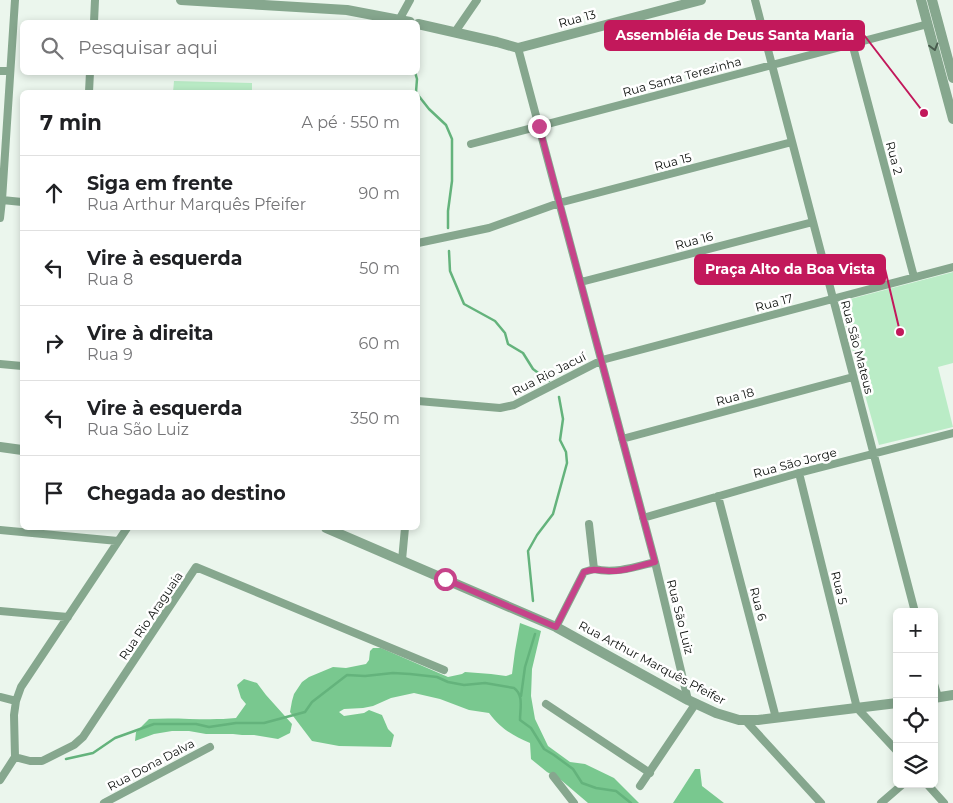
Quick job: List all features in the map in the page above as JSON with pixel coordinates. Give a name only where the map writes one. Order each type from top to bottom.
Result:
[{"type":"street","points":[[0,218],[15,0]]},
{"type":"street","points":[[94,20],[95,0]]},
{"type":"street","points":[[181,0],[347,5],[399,20],[410,0]]},
{"type":"street","points":[[455,32],[477,0]]},
{"type":"street","name":"Rua 13","points":[[518,48],[700,0]]},
{"type":"street","name":"Rua São Mateus","points":[[755,0],[914,608]]},
{"type":"street","points":[[921,0],[953,119]]},
{"type":"street","points":[[932,0],[953,78]]},
{"type":"street","points":[[420,24],[518,48]]},
{"type":"street","name":"Rua Santa Terezinha","points":[[471,144],[928,24]]},
{"type":"street","name":"Rua 2","points":[[852,43],[914,277]]},
{"type":"street","name":"Rua São Luiz","points":[[518,48],[692,701]]},
{"type":"street","points":[[0,70],[10,71]]},
{"type":"street","points":[[89,90],[90,75]]},
{"type":"street","name":"Rua 15","points":[[420,243],[489,228],[559,203],[792,142]]},
{"type":"street","points":[[2,200],[20,202]]},
{"type":"street","name":"Rua 16","points":[[581,282],[813,222]]},
{"type":"street","name":"Rua 17","points":[[602,360],[953,267]]},
{"type":"street","name":"Rua Rio Jacuí","points":[[420,401],[500,408],[514,405],[602,360]]},
{"type":"street","points":[[0,364],[20,366]]},
{"type":"street","name":"Rua 18","points":[[622,439],[854,377]]},
{"type":"street","name":"Rua São Jorge","points":[[643,518],[799,473],[953,433]]},
{"type":"street","points":[[0,447],[20,450]]},
{"type":"street","name":"Rua 5","points":[[799,473],[857,708]]},
{"type":"street","name":"Rua 6","points":[[718,496],[776,718]]},
{"type":"street","points":[[590,524],[594,569]]},
{"type":"street","points":[[0,530],[118,541]]},
{"type":"street","points":[[0,780],[16,758],[14,715],[21,687],[126,530]]},
{"type":"street","name":"Rua Arthur Marquês Pfeifer","points":[[331,530],[556,627],[692,701],[726,717],[758,720],[893,703]]},
{"type":"street","points":[[402,560],[405,530]]},
{"type":"street","points":[[556,627],[584,572],[594,569],[617,571],[655,562]]},
{"type":"street","name":"Rua Rio Araguaia","points":[[16,758],[42,761],[74,745],[84,737],[196,567],[444,670]]},
{"type":"street","points":[[0,611],[68,617]]},
{"type":"street","points":[[938,697],[953,695]]},
{"type":"street","points":[[0,697],[16,701]]},
{"type":"street","points":[[640,786],[650,773],[692,701]]},
{"type":"street","points":[[546,704],[650,773]]},
{"type":"street","points":[[857,708],[893,747]]},
{"type":"street","points":[[745,720],[821,803]]},
{"type":"street","name":"Rua Dona Dalva","points":[[104,803],[210,747]]},
{"type":"street","points":[[553,776],[574,803]]},
{"type":"street","points":[[881,803],[898,788]]},
{"type":"street","points":[[931,788],[944,803]]},
{"type":"green space","points":[[174,81],[252,83],[252,90],[173,90]]},
{"type":"green space","points":[[953,272],[953,363],[938,367],[953,427],[879,445],[839,302]]},
{"type":"green space","points":[[520,623],[541,631],[532,669],[531,696],[535,719],[548,746],[570,762],[585,764],[614,778],[639,803],[588,803],[561,780],[531,759],[530,743],[507,731],[489,713],[469,710],[440,699],[414,693],[391,698],[373,706],[344,709],[339,712],[344,716],[364,713],[369,710],[382,715],[388,729],[394,735],[391,747],[339,746],[312,741],[290,712],[294,694],[302,682],[333,667],[346,668],[366,664],[369,660],[370,651],[373,648],[381,648],[448,677],[465,672],[506,676],[512,674]]},
{"type":"green space","points":[[244,679],[257,683],[292,724],[290,733],[278,739],[254,735],[172,731],[154,734],[135,741],[136,732],[149,719],[236,718],[246,704],[241,698],[237,685]]},
{"type":"green space","points":[[695,769],[700,769],[702,786],[724,803],[673,803]]},
{"type":"waterway","points":[[416,75],[416,90]]},
{"type":"waterway","points":[[420,98],[446,125],[452,139],[452,181],[448,228]]},
{"type":"waterway","points":[[449,251],[450,271],[464,304],[495,321],[505,333],[508,344],[523,353],[533,369],[549,381]]},
{"type":"waterway","points":[[533,601],[528,551],[537,535],[553,514],[567,463],[566,452],[560,440],[563,419],[559,397]]},
{"type":"waterway","points":[[521,696],[525,667],[535,634]]},
{"type":"waterway","points":[[66,759],[93,753],[115,738],[154,724],[196,724],[209,727],[236,723],[264,723],[305,712],[312,702],[347,675],[410,674],[437,677],[448,682],[464,685],[485,683],[514,688],[520,698],[520,720],[531,728],[544,749],[573,769],[582,783],[596,788],[616,791],[631,803]]},
{"type":"place","name":"Assembléia de Deus Santa Maria","points":[[924,113]]},
{"type":"place","name":"Praça Alto da Boa Vista","points":[[900,332]]},
{"type":"route","points":[[445,579],[556,627],[584,572],[594,569],[617,571],[655,562],[539,126]]}]
